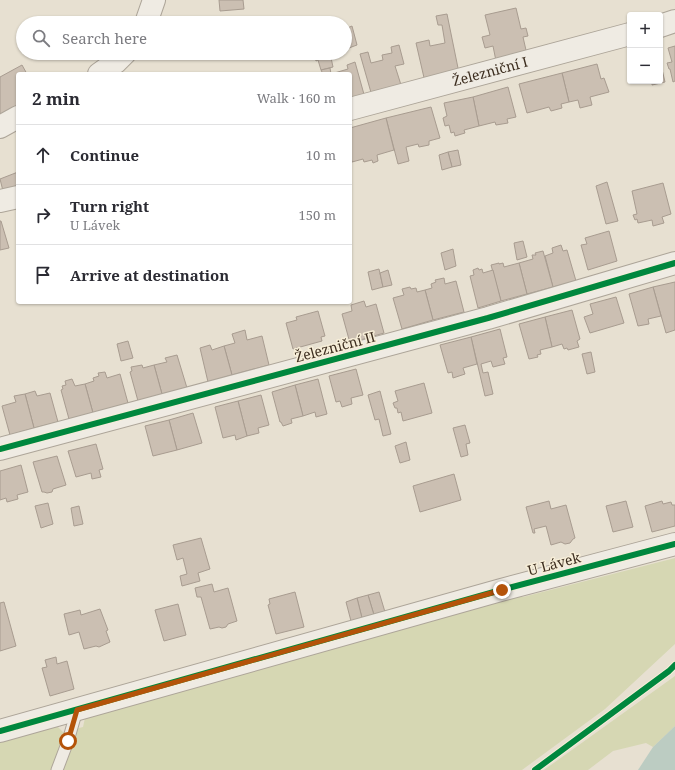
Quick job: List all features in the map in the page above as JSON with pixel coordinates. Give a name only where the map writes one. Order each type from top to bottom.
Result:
[{"type":"street","points":[[663,25],[675,22]]},
{"type":"street","name":"Železniční I","points":[[352,108],[627,35]]},
{"type":"street","points":[[102,72],[118,60]]},
{"type":"street","points":[[0,127],[16,118]]},
{"type":"street","points":[[0,201],[16,197]]},
{"type":"street","name":"Železniční II","points":[[0,449],[480,320],[675,263]]},
{"type":"street","name":"U Lávek","points":[[0,731],[502,590],[675,544]]},
{"type":"lane","points":[[57,770],[68,741],[77,710]]},
{"type":"green space","points":[[675,558],[675,644],[605,709],[522,770],[0,770],[0,735],[51,720],[63,732],[83,727],[85,718],[513,591],[523,597]]},
{"type":"green space","points":[[675,676],[675,726],[653,747],[646,743],[613,751],[588,770],[544,770]]},
{"type":"shaded area","points":[[675,726],[675,770],[638,770],[653,747]]},
{"type":"building","points":[[219,0],[243,0],[244,9],[220,11]]},
{"type":"building","points":[[516,8],[521,29],[526,28],[528,36],[523,37],[528,59],[497,66],[493,46],[485,48],[482,37],[490,35],[485,15]]},
{"type":"building","points":[[447,14],[459,73],[425,82],[416,43],[429,40],[430,46],[445,43],[442,25],[438,25],[436,16]]},
{"type":"building","points":[[352,26],[357,45],[352,47]]},
{"type":"building","points":[[399,45],[404,64],[395,66],[402,88],[372,96],[360,54],[368,52],[371,63],[383,60],[382,55],[392,53],[391,47]]},
{"type":"building","points":[[675,46],[675,81],[673,82],[667,63],[672,62],[668,48]]},
{"type":"building","points":[[318,60],[332,60],[333,67],[321,70]]},
{"type":"building","points":[[355,62],[365,98],[352,101],[352,72],[338,72],[348,69],[347,65]]},
{"type":"building","points":[[597,64],[601,79],[604,78],[609,92],[590,97],[592,105],[580,108],[578,100],[569,102],[562,73]]},
{"type":"building","points":[[22,65],[26,72],[16,72],[16,106],[0,115],[0,77]]},
{"type":"building","points":[[330,68],[331,72],[322,72],[321,70]]},
{"type":"building","points":[[562,73],[569,102],[561,104],[562,108],[551,111],[549,107],[527,113],[519,84]]},
{"type":"building","points":[[508,87],[516,117],[507,119],[508,123],[496,125],[495,122],[479,126],[473,97]]},
{"type":"building","points":[[473,97],[479,126],[464,130],[465,133],[455,136],[454,132],[451,133],[449,125],[445,126],[443,118],[447,116],[444,103]]},
{"type":"building","points":[[431,107],[440,138],[429,141],[429,145],[419,147],[418,144],[406,147],[409,161],[398,164],[386,118]]},
{"type":"building","points":[[386,118],[394,150],[377,155],[378,161],[373,163],[372,160],[364,162],[363,159],[352,162],[352,127]]},
{"type":"building","points":[[458,150],[461,165],[452,167],[448,152]]},
{"type":"building","points":[[448,152],[452,167],[442,170],[439,155]]},
{"type":"building","points":[[16,173],[16,192],[4,195],[0,179]]},
{"type":"building","points":[[607,182],[618,221],[606,224],[596,186]]},
{"type":"building","points":[[663,183],[671,214],[662,217],[664,223],[653,226],[652,220],[638,223],[637,219],[635,220],[633,215],[637,214],[632,191]]},
{"type":"building","points":[[0,221],[9,248],[0,250]]},
{"type":"building","points":[[609,231],[617,261],[588,270],[581,245],[587,244],[585,238]]},
{"type":"building","points":[[523,241],[527,257],[517,260],[514,243]]},
{"type":"building","points":[[561,245],[563,251],[567,250],[576,281],[553,287],[545,256],[553,253],[552,248]]},
{"type":"building","points":[[453,249],[456,266],[445,270],[441,253]]},
{"type":"building","points":[[543,251],[553,287],[527,294],[519,263],[533,259],[532,255],[536,255],[535,253]]},
{"type":"building","points":[[503,263],[504,267],[519,263],[527,294],[501,301],[491,265]]},
{"type":"building","points":[[478,268],[479,270],[482,269],[483,273],[493,270],[501,301],[478,308],[470,276],[474,275],[473,270]]},
{"type":"building","points":[[379,269],[383,287],[372,290],[368,272]]},
{"type":"building","points":[[388,270],[392,285],[383,287],[380,273]]},
{"type":"building","points":[[444,278],[445,284],[456,281],[464,312],[433,320],[425,290],[432,288],[431,284],[436,282],[435,280]]},
{"type":"building","points":[[675,282],[675,330],[666,333],[653,287]]},
{"type":"building","points":[[410,287],[411,289],[416,288],[417,292],[425,290],[433,320],[402,329],[393,298],[404,295],[402,289]]},
{"type":"building","points":[[653,287],[661,316],[648,319],[649,324],[638,326],[629,294]]},
{"type":"building","points":[[616,297],[624,323],[590,333],[584,317],[593,314],[590,304]]},
{"type":"building","points":[[364,301],[366,307],[376,304],[384,333],[350,343],[342,314],[352,311],[351,305]]},
{"type":"building","points":[[572,310],[580,339],[577,341],[579,347],[568,350],[567,348],[564,349],[562,344],[552,347],[545,317]]},
{"type":"building","points":[[318,311],[325,336],[321,337],[322,341],[293,349],[286,323],[297,320],[296,317]]},
{"type":"building","points":[[545,317],[552,347],[540,350],[541,354],[537,355],[538,357],[529,359],[519,324]]},
{"type":"building","points":[[500,329],[507,357],[503,358],[505,364],[493,367],[491,361],[481,364],[483,373],[488,372],[493,394],[485,396],[471,337]]},
{"type":"building","points":[[245,330],[247,340],[262,336],[269,365],[232,375],[224,346],[235,343],[232,334]]},
{"type":"building","points":[[471,337],[477,364],[463,368],[465,374],[453,378],[452,372],[448,373],[440,345]]},
{"type":"building","points":[[128,341],[133,358],[121,361],[117,344]]},
{"type":"building","points":[[210,345],[212,350],[224,346],[232,375],[208,382],[200,348]]},
{"type":"building","points":[[591,352],[595,372],[587,374],[582,354]]},
{"type":"building","points":[[177,355],[187,388],[162,394],[154,365],[167,362],[165,358]]},
{"type":"building","points":[[142,365],[143,368],[154,365],[162,394],[138,401],[130,372],[132,371],[131,367]]},
{"type":"building","points":[[356,369],[363,395],[351,398],[352,404],[342,407],[340,401],[336,402],[329,376]]},
{"type":"building","points":[[105,372],[107,378],[120,374],[128,403],[93,413],[85,384],[94,381],[93,378],[99,376],[98,373]]},
{"type":"building","points":[[72,379],[75,386],[85,384],[93,413],[69,419],[61,390],[63,389],[62,386],[66,385],[65,381]]},
{"type":"building","points":[[318,379],[327,414],[316,417],[315,412],[303,416],[295,385]]},
{"type":"building","points":[[424,383],[432,413],[403,421],[401,412],[398,413],[397,408],[395,408],[393,403],[398,401],[395,391]]},
{"type":"building","points":[[295,385],[303,416],[291,419],[292,423],[283,426],[280,422],[272,392]]},
{"type":"building","points":[[35,391],[37,396],[50,393],[58,422],[34,428],[25,394]]},
{"type":"building","points":[[380,391],[391,434],[383,436],[379,419],[375,420],[368,395]]},
{"type":"building","points":[[25,394],[34,428],[10,435],[2,406],[16,402],[14,396]]},
{"type":"building","points":[[261,395],[269,425],[258,428],[259,433],[247,436],[238,401]]},
{"type":"building","points":[[238,401],[247,436],[236,440],[235,435],[223,438],[215,407]]},
{"type":"building","points":[[193,413],[202,443],[177,450],[169,420]]},
{"type":"building","points":[[169,420],[177,450],[153,456],[145,426]]},
{"type":"building","points":[[465,425],[470,443],[466,444],[468,455],[461,457],[453,428]]},
{"type":"building","points":[[406,442],[410,460],[400,463],[395,446]]},
{"type":"building","points":[[96,444],[103,469],[99,470],[101,477],[92,479],[91,473],[76,477],[68,451]]},
{"type":"building","points":[[57,456],[66,485],[53,489],[52,492],[42,492],[33,462]]},
{"type":"building","points":[[21,465],[28,492],[17,495],[18,499],[7,502],[6,498],[0,500],[0,471]]},
{"type":"building","points":[[454,474],[461,500],[420,512],[413,486]]},
{"type":"building","points":[[549,501],[551,509],[566,505],[575,538],[570,543],[565,544],[561,542],[551,545],[546,526],[534,529],[535,533],[533,533],[526,507]]},
{"type":"building","points":[[626,501],[633,527],[613,532],[606,506]]},
{"type":"building","points":[[662,501],[663,504],[671,502],[672,505],[675,505],[675,526],[652,532],[645,506]]},
{"type":"building","points":[[48,503],[53,524],[41,528],[35,506]]},
{"type":"building","points":[[79,506],[83,524],[74,526],[71,508]]},
{"type":"building","points":[[201,538],[210,569],[198,573],[200,581],[182,586],[180,576],[187,574],[183,558],[177,560],[173,545]]},
{"type":"building","points":[[212,584],[214,592],[228,588],[237,621],[228,624],[226,627],[210,629],[201,597],[197,597],[195,588]]},
{"type":"building","points":[[295,592],[304,627],[276,634],[268,605],[270,604],[269,599]]},
{"type":"building","points":[[379,592],[385,612],[374,615],[368,595]]},
{"type":"building","points":[[368,595],[374,615],[362,618],[357,598]]},
{"type":"building","points":[[357,598],[362,618],[351,621],[346,602]]},
{"type":"building","points":[[4,602],[16,646],[0,651],[0,603]]},
{"type":"building","points":[[178,604],[186,635],[164,641],[155,610]]},
{"type":"building","points":[[100,609],[108,630],[106,631],[110,642],[99,647],[96,646],[84,649],[79,632],[69,635],[64,614],[80,610],[81,615]]},
{"type":"building","points":[[56,657],[57,664],[67,661],[74,689],[50,696],[42,668],[47,667],[45,660]]},
{"type":"cycle path","points":[[0,449],[488,318],[675,263]]},
{"type":"cycle path","points":[[0,731],[501,590],[675,544]]},
{"type":"cycle path","points":[[535,770],[675,665]]},
{"type":"route","points":[[68,741],[77,710],[502,590]]}]
